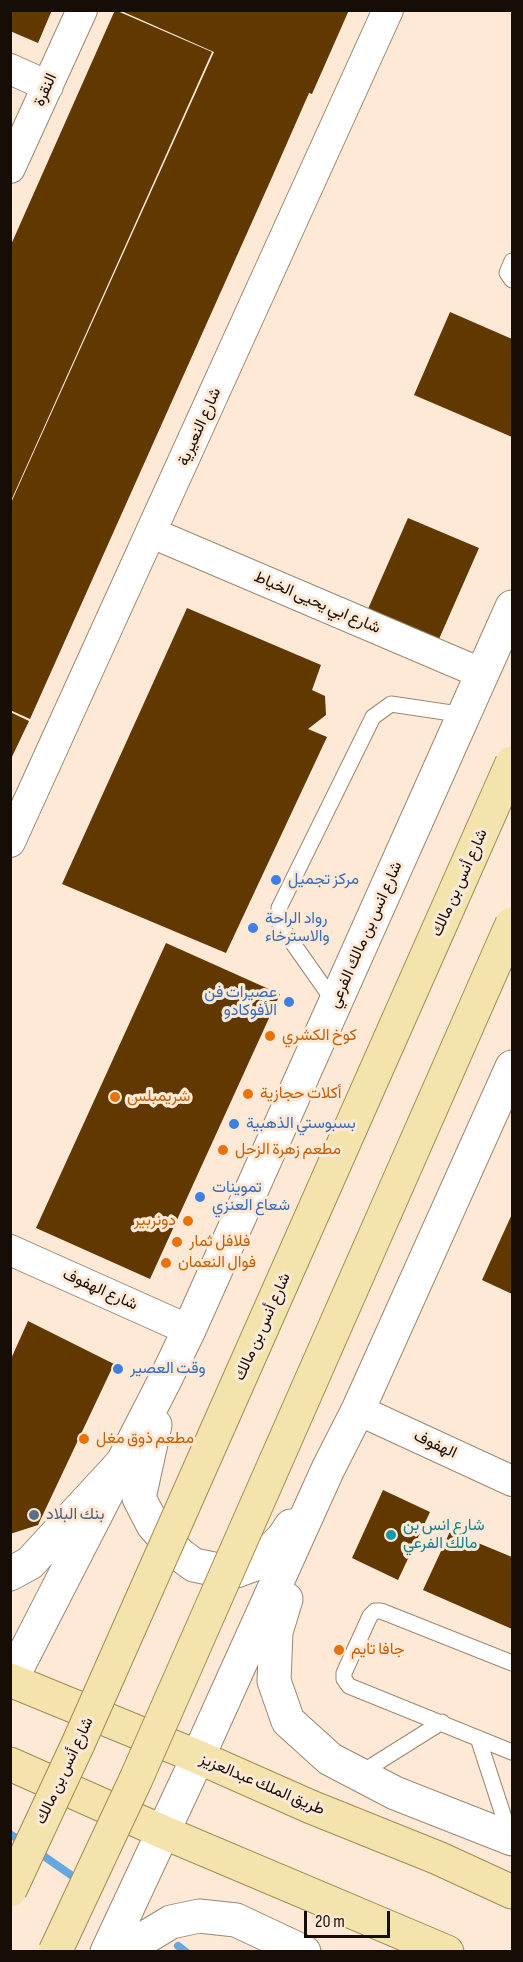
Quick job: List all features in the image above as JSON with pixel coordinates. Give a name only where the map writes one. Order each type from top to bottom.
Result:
[{"type":"main road","name":"شارع أنس بن مالك","points":[[10,1890],[87,1723],[513,763]]},
{"type":"main road","points":[[56,1952],[136,1779],[513,924]]},
{"type":"main road","name":"طريق الملك عبدالعزيز","points":[[11,1681],[198,1757],[513,1892]]},
{"type":"main road","points":[[10,1764],[163,1832],[447,1952]]},
{"type":"street","name":"النقرة","points":[[10,168],[82,10]]},
{"type":"street","name":"شارع النعيرية","points":[[10,842],[388,10]]},
{"type":"street","points":[[10,69],[48,86]]},
{"type":"street","name":"شارع ابي يحيى الخياط","points":[[152,533],[483,674]]},
{"type":"street","name":"شارع انس بن مالك الفرعي","points":[[11,1681],[189,1330],[513,607]]},
{"type":"street","points":[[107,1952],[328,1469],[358,1410],[513,1067]]},
{"type":"street","name":"شارع الهفوف","points":[[10,1250],[189,1330]]},
{"type":"street","points":[[167,1376],[148,1453],[140,1498],[153,1525],[179,1554],[194,1565],[223,1571],[236,1571],[258,1563],[284,1538],[328,1469]]},
{"type":"street","name":"الهفوف","points":[[358,1410],[513,1481]]},
{"type":"street","points":[[10,1574],[30,1563],[123,1462]]},
{"type":"street","points":[[328,1469],[276,1632],[274,1681],[288,1721],[330,1760],[395,1793],[512,1839]]},
{"type":"street","points":[[126,1952],[128,1948],[171,1922],[199,1916],[236,1920],[304,1952]]},
{"type":"lane","points":[[513,261],[507,273],[513,280]]},
{"type":"lane","points":[[335,1003],[280,925],[279,909],[373,717],[391,704],[465,715]]},
{"type":"lane","points":[[513,1663],[381,1611],[375,1611],[365,1626],[344,1674],[344,1679],[349,1686],[355,1689],[513,1752]]},
{"type":"lane","points":[[359,1774],[442,1722]]},
{"type":"lane","points":[[478,1738],[512,1839]]},
{"type":"building","points":[[10,10],[52,10],[38,43],[10,31]]},
{"type":"building","points":[[115,10],[212,52],[10,503],[10,247]]},
{"type":"building","points":[[119,10],[349,10],[312,94],[309,93],[30,719],[10,710],[10,505],[214,52]]},
{"type":"building","points":[[450,312],[512,339],[512,437],[414,395]]},
{"type":"building","points":[[408,518],[479,548],[439,639],[368,609]]},
{"type":"building","points":[[187,608],[321,665],[312,690],[325,696],[326,715],[308,729],[327,737],[226,953],[62,884]]},
{"type":"building","points":[[10,712],[29,721],[10,761]]},
{"type":"building","points":[[166,943],[280,994],[150,1279],[36,1228]]},
{"type":"building","points":[[512,1214],[512,1294],[482,1280]]},
{"type":"building","points":[[28,1321],[114,1364],[38,1525],[10,1534],[10,1361]]},
{"type":"building","name":"شارع انس بن مالك الفرعي","points":[[383,1490],[430,1512],[398,1580],[352,1558]]},
{"type":"building","points":[[454,1523],[465,1530],[466,1538],[512,1557],[512,1629],[423,1590]]},
{"type":"waterway","points":[[10,1834],[24,1843]]},
{"type":"waterway","points":[[35,1850],[81,1882]]},
{"type":"waterway","points":[[178,1946],[186,1952]]},
{"type":"place","name":"مركز تجميل","points":[[276,880]]},
{"type":"place","name":"رواد الراحة والاسترخاء","points":[[253,928]]},
{"type":"place","name":"عصيرات فن الأفوكادو","points":[[289,1002]]},
{"type":"place","name":"كوخ الكشري","points":[[270,1036]]},
{"type":"place","name":"أكلات حجازية","points":[[248,1094]]},
{"type":"place","name":"شريمبلس","points":[[115,1097]]},
{"type":"place","name":"بسبوستي الذهبية","points":[[234,1124]]},
{"type":"place","name":"مطعم زهرة الزحل","points":[[223,1150]]},
{"type":"place","name":"تموينات شعاع العنزي","points":[[200,1197]]},
{"type":"place","name":"دونربير","points":[[188,1221]]},
{"type":"place","name":"فلافل ثمار","points":[[177,1242]]},
{"type":"place","name":"فوال النعمان","points":[[166,1263]]},
{"type":"place","name":"وقت العصير","points":[[118,1369]]},
{"type":"place","name":"مطعم ذوق مغل","points":[[84,1439]]},
{"type":"place","name":"بنك البلاد","points":[[34,1515]]},
{"type":"place","name":"شارع انس بن مالك الفرعي","points":[[391,1535]]},
{"type":"place","name":"جافا تايم","points":[[339,1650]]}]
